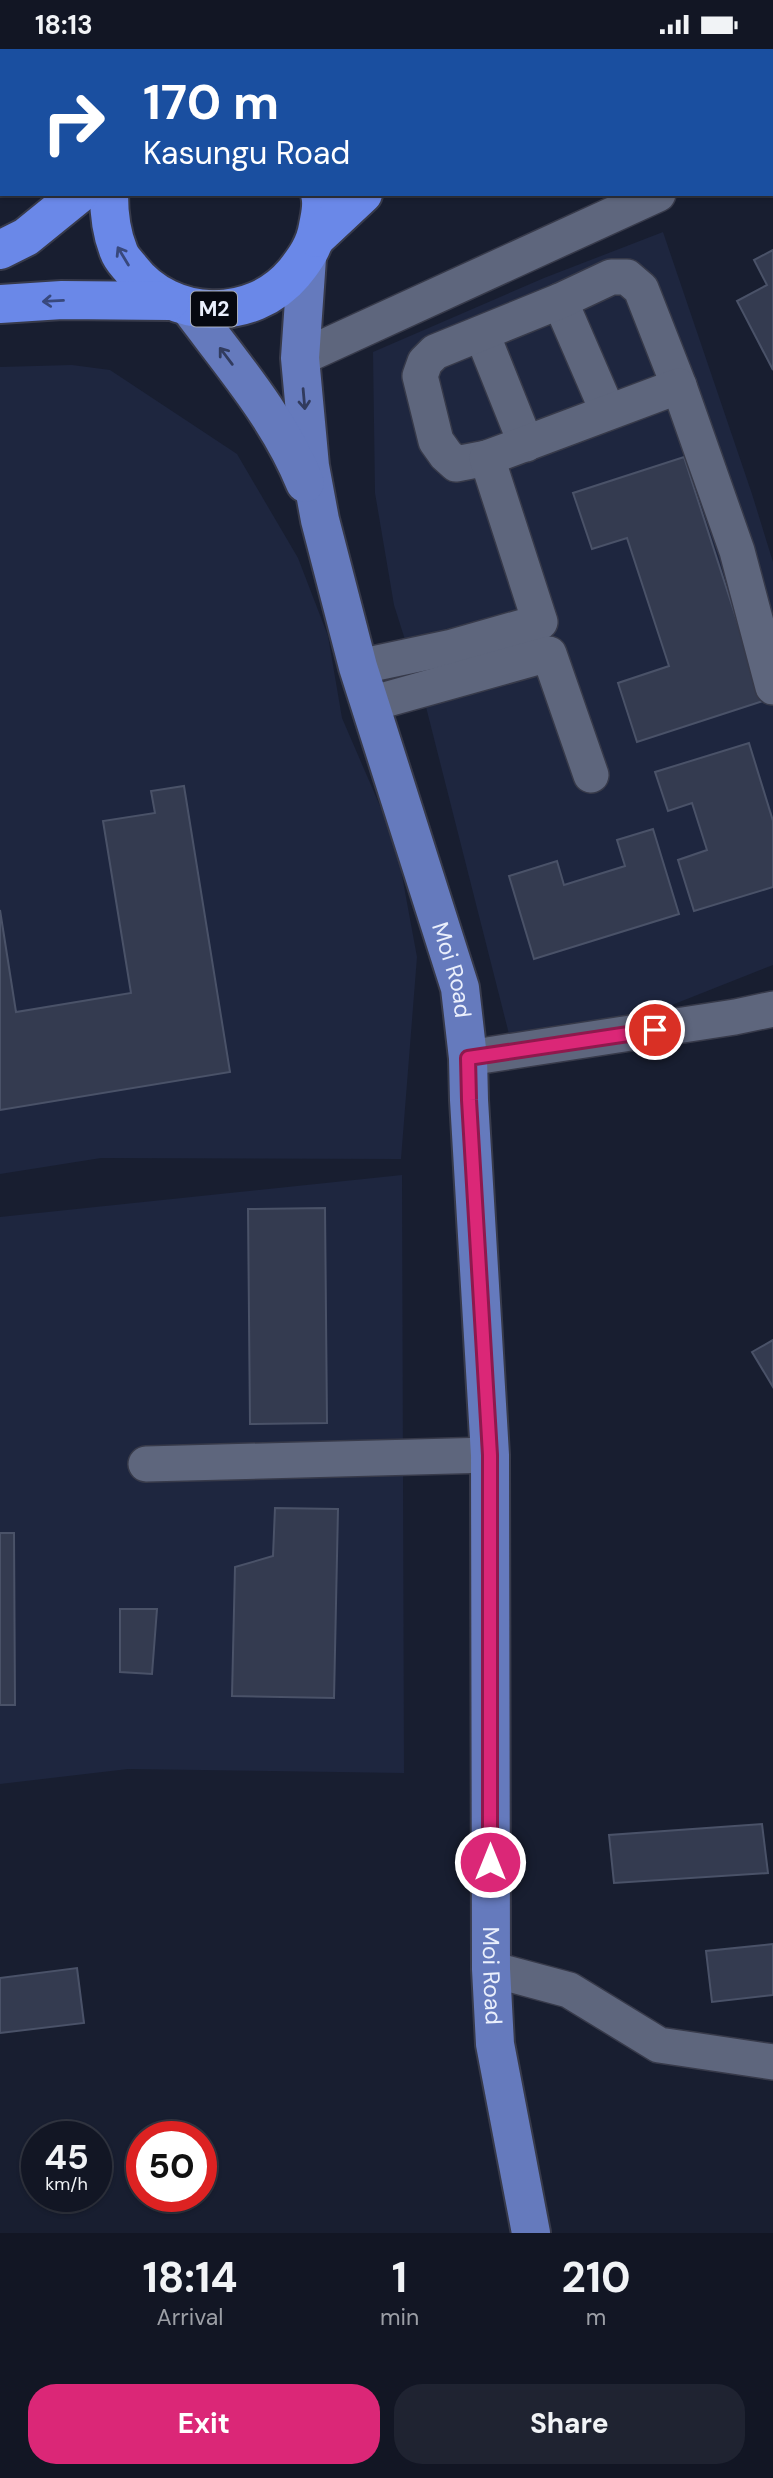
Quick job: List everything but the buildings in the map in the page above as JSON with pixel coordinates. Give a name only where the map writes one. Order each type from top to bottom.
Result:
[{"type":"highway","points":[[0,250],[26,237],[77,196]]},
{"type":"highway","name":"M2","points":[[109,196],[109,221],[119,254],[141,282],[180,304]]},
{"type":"highway","points":[[311,248],[322,201],[321,196]]},
{"type":"highway","name":"M2","points":[[0,304],[62,300],[180,304],[223,310],[256,302],[285,284],[311,248],[361,196]]},
{"type":"main road","points":[[311,248],[300,358],[310,466],[320,520]]},
{"type":"main road","points":[[180,304],[258,399],[296,462],[320,520]]},
{"type":"main road","name":"Moi Road","points":[[320,520],[358,667],[460,988],[468,1058],[490,1455],[491,1969],[495,2044],[531,2233]]},
{"type":"street","points":[[300,358],[654,196]]},
{"type":"street","points":[[679,386],[487,458],[456,464],[436,441],[420,376],[425,362],[435,352],[561,301],[611,277],[627,277],[641,289],[679,386],[737,551],[773,687]]},
{"type":"street","points":[[561,301],[608,412]]},
{"type":"street","points":[[482,334],[526,444]]},
{"type":"street","points":[[487,458],[590,775]]},
{"type":"street","points":[[358,667],[452,646],[545,638]]},
{"type":"street","points":[[370,703],[545,638]]},
{"type":"street","points":[[468,1058],[773,1009]]},
{"type":"street","points":[[146,1464],[490,1455]]},
{"type":"street","points":[[491,1969],[569,1990],[659,2045],[773,2062]]},
{"type":"shaded area","points":[[663,232],[773,562],[773,965],[639,1018],[511,1042],[425,703],[394,605],[375,493],[373,352],[544,278]]},
{"type":"shaded area","points":[[72,365],[110,370],[237,454],[298,558],[328,636],[342,718],[396,843],[417,957],[401,1159],[101,1158],[0,1174],[0,367]]},
{"type":"shaded area","points":[[402,1175],[404,1773],[128,1769],[0,1784],[0,1217]]},
{"type":"route","points":[[490,1862],[490,1455],[468,1058],[655,1030]]}]
